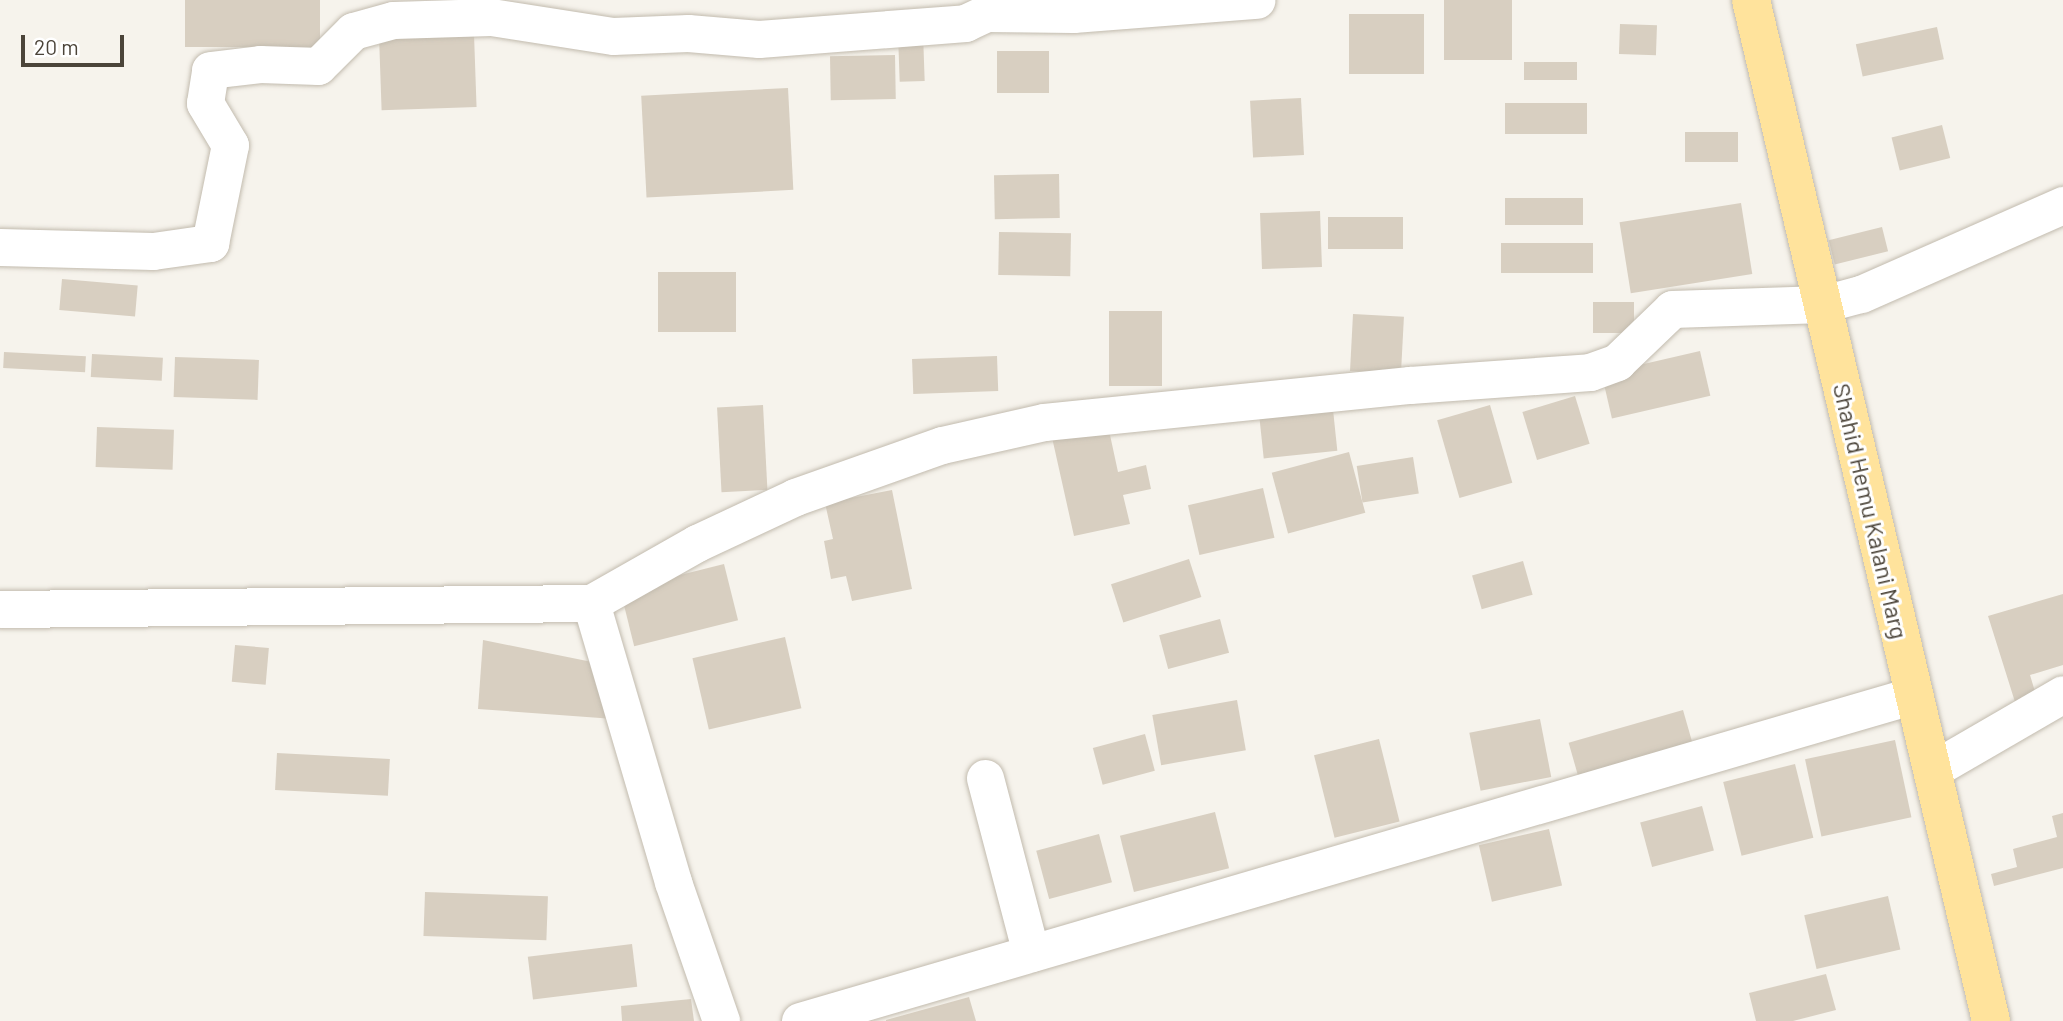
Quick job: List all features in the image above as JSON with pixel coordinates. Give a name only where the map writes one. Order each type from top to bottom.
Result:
[{"type":"main road","name":"Shahid Hemu Kalani Marg","points":[[1751,0],[1992,1021]]},
{"type":"street","points":[[0,247],[153,251],[210,243],[230,145],[205,103],[210,70],[260,64],[318,66],[353,31],[393,20],[491,9],[613,36],[688,33],[759,39],[965,23],[986,13],[1073,14],[1256,0]]},
{"type":"street","points":[[0,609],[591,603],[697,543],[794,497],[942,445],[1044,422],[1410,384],[1523,375],[1556,377],[1617,362],[1672,309],[1822,304],[1861,294],[2063,205]]},
{"type":"street","points":[[591,603],[673,882],[721,1021]]},
{"type":"street","points":[[1932,770],[2063,694]]},
{"type":"street","points":[[800,1021],[1914,695]]},
{"type":"street","points":[[985,778],[1031,953]]},
{"type":"building","points":[[185,0],[320,0],[320,47],[185,47]]},
{"type":"building","points":[[1444,0],[1512,0],[1512,60],[1444,60]]},
{"type":"building","points":[[1349,14],[1424,14],[1424,74],[1349,74]]},
{"type":"building","points":[[1620,24],[1657,25],[1656,55],[1619,54]]},
{"type":"building","points":[[1937,27],[1944,59],[1863,77],[1856,44]]},
{"type":"building","points":[[923,33],[925,81],[900,82],[898,34]]},
{"type":"building","points":[[474,34],[477,107],[382,110],[379,37]]},
{"type":"building","points":[[997,51],[1049,51],[1049,93],[997,93]]},
{"type":"building","points":[[895,55],[896,99],[831,100],[830,56]]},
{"type":"building","points":[[1524,62],[1577,62],[1577,80],[1524,80]]},
{"type":"building","points":[[788,88],[793,190],[647,198],[641,96]]},
{"type":"building","points":[[1301,98],[1304,155],[1253,158],[1250,101]]},
{"type":"building","points":[[1505,103],[1587,103],[1587,134],[1505,134]]},
{"type":"building","points":[[1942,125],[1950,158],[1900,171],[1892,138]]},
{"type":"building","points":[[1685,132],[1738,132],[1738,162],[1685,162]]},
{"type":"building","points":[[1059,174],[1060,218],[995,219],[994,175]]},
{"type":"building","points":[[1505,198],[1583,198],[1583,225],[1505,225]]},
{"type":"building","points":[[1741,203],[1752,274],[1631,293],[1620,222]]},
{"type":"building","points":[[1320,211],[1322,267],[1262,269],[1260,213]]},
{"type":"building","points":[[1328,217],[1403,217],[1403,249],[1328,249]]},
{"type":"building","points":[[1882,227],[1888,251],[1835,265],[1829,240]]},
{"type":"building","points":[[999,232],[1071,233],[1070,276],[998,275]]},
{"type":"building","points":[[1501,243],[1593,243],[1593,273],[1501,273]]},
{"type":"building","points":[[658,272],[736,272],[736,332],[658,332]]},
{"type":"building","points":[[62,279],[138,286],[135,317],[59,310]]},
{"type":"building","points":[[1593,302],[1634,302],[1634,333],[1593,333]]},
{"type":"building","points":[[1109,311],[1162,311],[1162,386],[1109,386]]},
{"type":"building","points":[[1353,314],[1404,317],[1401,374],[1350,371]]},
{"type":"building","points":[[1700,351],[1710,396],[1612,419],[1602,374]]},
{"type":"building","points":[[4,352],[86,356],[85,372],[3,368]]},
{"type":"building","points":[[92,354],[163,358],[162,381],[91,377]]},
{"type":"building","points":[[997,356],[998,391],[913,394],[912,359]]},
{"type":"building","points":[[175,357],[259,360],[258,400],[174,397]]},
{"type":"building","points":[[1575,396],[1590,444],[1537,460],[1522,412]]},
{"type":"building","points":[[1332,400],[1337,451],[1264,458],[1258,408]]},
{"type":"building","points":[[763,405],[767,490],[722,492],[717,407]]},
{"type":"building","points":[[1490,405],[1512,483],[1459,498],[1437,420]]},
{"type":"building","points":[[1107,421],[1118,472],[1146,465],[1151,489],[1123,495],[1130,524],[1074,536],[1051,433]]},
{"type":"building","points":[[97,427],[174,430],[173,470],[96,467]]},
{"type":"building","points":[[1349,452],[1365,513],[1288,534],[1272,473]]},
{"type":"building","points":[[1413,457],[1419,494],[1362,502],[1357,466]]},
{"type":"building","points":[[1263,488],[1274,538],[1199,555],[1188,505]]},
{"type":"building","points":[[892,490],[912,589],[852,601],[846,576],[831,579],[824,541],[833,539],[825,503]]},
{"type":"building","points":[[1189,559],[1201,597],[1123,622],[1111,584]]},
{"type":"building","points":[[1523,561],[1533,595],[1482,609],[1472,576]]},
{"type":"building","points":[[724,564],[738,620],[634,646],[620,590]]},
{"type":"building","points":[[2063,594],[2063,665],[2030,675],[2036,695],[2015,702],[1988,616]]},
{"type":"building","points":[[1220,619],[1229,653],[1168,669],[1159,635]]},
{"type":"building","points":[[785,637],[801,708],[709,729],[692,658]]},
{"type":"building","points":[[483,640],[602,664],[614,719],[478,709]]},
{"type":"building","points":[[235,645],[269,648],[266,685],[232,682]]},
{"type":"building","points":[[1237,700],[1246,750],[1161,765],[1152,715]]},
{"type":"building","points":[[1683,710],[1694,749],[1580,782],[1569,743]]},
{"type":"building","points":[[1540,719],[1551,777],[1481,791],[1469,733]]},
{"type":"building","points":[[1145,734],[1155,771],[1103,785],[1093,748]]},
{"type":"building","points":[[1379,739],[1400,821],[1335,838],[1314,755]]},
{"type":"building","points":[[1895,740],[1911,817],[1821,836],[1805,759]]},
{"type":"building","points":[[277,753],[390,759],[388,796],[275,790]]},
{"type":"building","points":[[1795,764],[1813,838],[1742,856],[1723,782]]},
{"type":"building","points":[[1702,806],[1714,850],[1652,867],[1640,823]]},
{"type":"building","points":[[1215,812],[1229,868],[1134,892],[1120,836]]},
{"type":"building","points":[[2063,813],[2063,868],[1994,886],[1991,874],[2017,867],[2013,849],[2057,837],[2052,816]]},
{"type":"building","points":[[1549,829],[1562,886],[1492,902],[1479,845]]},
{"type":"building","points":[[1099,834],[1112,882],[1049,899],[1036,851]]},
{"type":"building","points":[[425,892],[548,896],[546,940],[423,936]]},
{"type":"building","points":[[1888,896],[1900,950],[1817,969],[1804,915]]},
{"type":"building","points":[[632,944],[637,987],[533,999],[528,957]]},
{"type":"building","points":[[1826,974],[1836,1010],[1793,1021],[1756,1021],[1749,993]]},
{"type":"building","points":[[969,997],[976,1021],[886,1021],[886,1020]]},
{"type":"building","points":[[691,999],[694,1021],[622,1021],[621,1006]]}]
